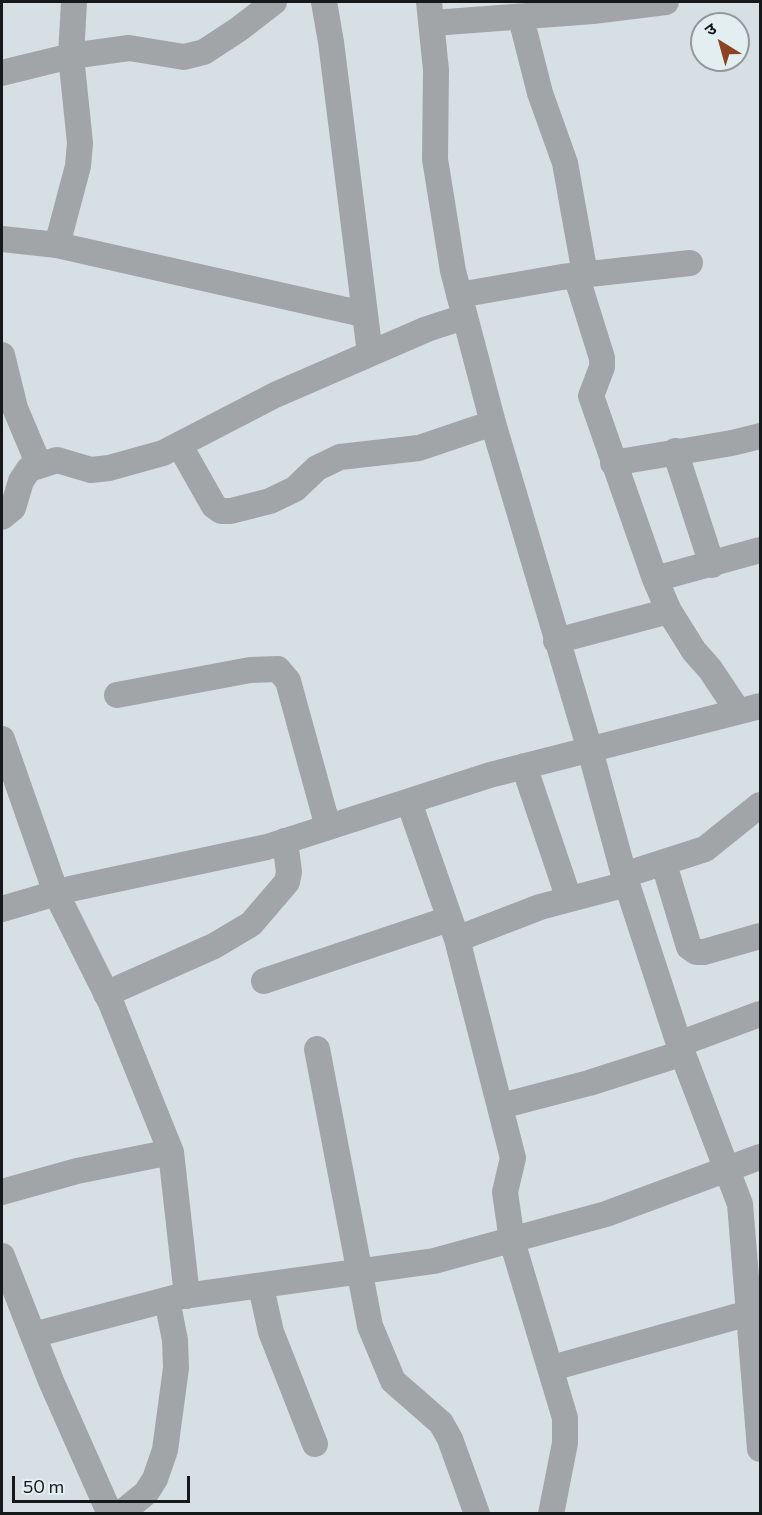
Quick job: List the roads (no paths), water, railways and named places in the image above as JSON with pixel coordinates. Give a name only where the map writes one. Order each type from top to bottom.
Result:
[{"type":"street","points":[[57,245],[78,166],[80,143],[71,56],[74,2]]},
{"type":"street","points":[[2,73],[71,56],[129,48],[183,57],[204,52],[274,2]]},
{"type":"street","points":[[324,2],[332,42],[363,314],[370,354]]},
{"type":"street","points":[[666,2],[521,18],[430,12],[436,70],[435,159],[446,236],[462,306],[493,423],[590,750],[625,880],[681,1048],[740,1204],[760,1449]]},
{"type":"street","points":[[521,18],[540,93],[565,163],[581,275],[602,358],[603,367],[591,396],[669,611],[694,651],[749,708]]},
{"type":"street","points":[[2,239],[57,245],[363,314]]},
{"type":"street","points":[[2,517],[13,508],[21,481],[28,469],[57,460],[92,470],[109,468],[163,453],[246,409],[427,329],[462,306],[581,275],[690,263]]},
{"type":"street","points":[[2,355],[15,408],[39,465]]},
{"type":"street","points":[[180,446],[214,506],[221,511],[231,512],[270,501],[295,489],[317,468],[340,457],[420,448],[493,423]]},
{"type":"street","points":[[614,463],[732,443],[760,435]]},
{"type":"street","points":[[675,451],[712,565]]},
{"type":"street","points":[[656,579],[760,550]]},
{"type":"street","points":[[556,641],[669,611]]},
{"type":"street","points":[[117,695],[250,670],[278,669],[288,681],[328,827]]},
{"type":"street","points":[[2,909],[56,893],[285,841],[524,766],[749,708]]},
{"type":"street","points":[[2,739],[56,893],[106,994],[171,1152],[177,1298],[176,1368],[165,1450],[155,1479],[146,1493],[120,1514]]},
{"type":"street","points":[[524,766],[569,899]]},
{"type":"street","points":[[409,802],[453,929],[501,1106],[513,1158],[505,1192],[512,1241],[552,1368],[565,1418],[565,1443],[551,1514]]},
{"type":"street","points":[[264,981],[569,899],[625,880],[705,849],[760,805]]},
{"type":"street","points":[[106,994],[214,946],[251,924],[287,882],[289,872],[285,841]]},
{"type":"street","points":[[664,864],[689,947],[696,952],[704,952],[760,936]]},
{"type":"street","points":[[501,1106],[589,1083],[681,1048],[760,1014]]},
{"type":"street","points":[[317,1049],[370,1326],[393,1381],[441,1423],[450,1439],[477,1514]]},
{"type":"street","points":[[2,1192],[77,1171],[171,1152]]},
{"type":"street","points":[[33,1335],[177,1298],[434,1261],[606,1215],[760,1157]]},
{"type":"street","points":[[2,1256],[33,1335],[110,1514]]},
{"type":"street","points":[[261,1287],[271,1332],[315,1444]]},
{"type":"street","points":[[552,1368],[749,1313]]}]
